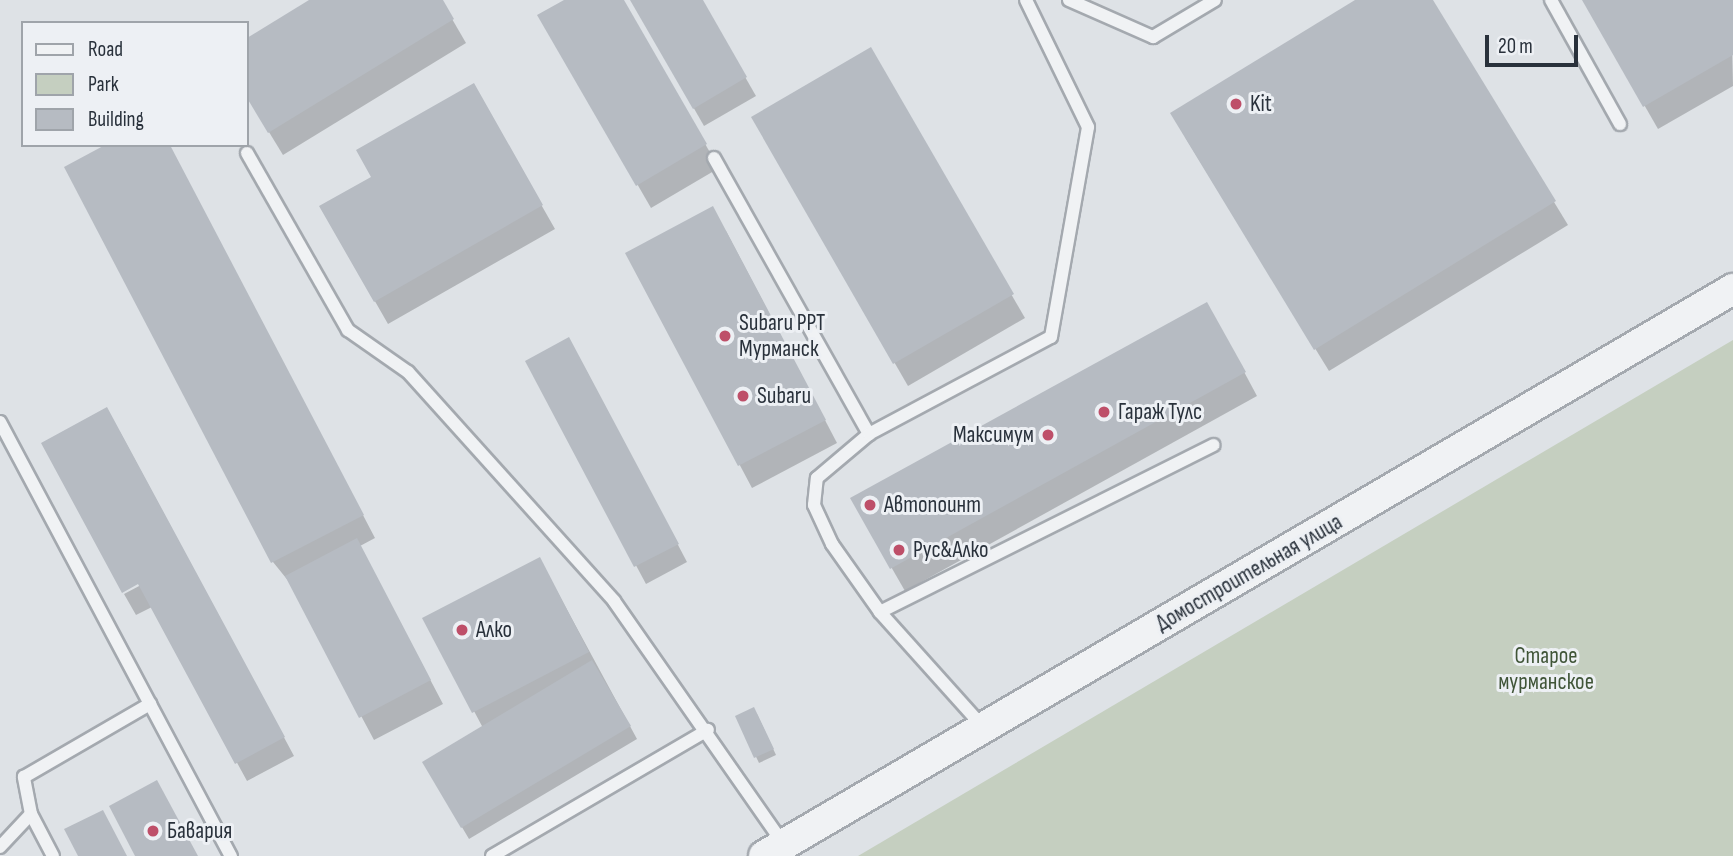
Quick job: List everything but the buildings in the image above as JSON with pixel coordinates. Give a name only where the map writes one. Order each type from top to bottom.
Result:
[{"type":"street","name":"Домостроительная улица","points":[[774,851],[1733,289]]},
{"type":"lane","points":[[984,728],[880,612],[832,544],[814,505],[817,478],[869,434],[1051,337],[1088,127],[1026,0]]},
{"type":"lane","points":[[1069,0],[1153,37],[1215,0]]},
{"type":"lane","points":[[1551,0],[1619,124]]},
{"type":"lane","points":[[247,153],[348,330],[408,372],[606,591],[708,730],[774,851]]},
{"type":"lane","points":[[714,158],[869,434]]},
{"type":"lane","points":[[0,422],[231,856]]},
{"type":"lane","points":[[880,612],[1213,444]]},
{"type":"lane","points":[[53,856],[31,814],[24,777],[150,704]]},
{"type":"lane","points":[[492,856],[708,730]]},
{"type":"lane","points":[[0,846],[31,814]]},
{"type":"green space","name":"Старое мурманское","points":[[1733,340],[1733,856],[858,856]]},
{"type":"place","name":"Kit","points":[[1236,104]]},
{"type":"place","name":"Subaru РРТ Мурманск","points":[[725,336]]},
{"type":"place","name":"Subaru","points":[[743,396]]},
{"type":"place","name":"Гараж Тулс","points":[[1104,412]]},
{"type":"place","name":"Максимум","points":[[1048,435]]},
{"type":"place","name":"Автопоинт","points":[[870,505]]},
{"type":"place","name":"Рус&Алко","points":[[899,550]]},
{"type":"place","name":"Алко","points":[[462,630]]},
{"type":"place","name":"Бавария","points":[[153,831]]}]
